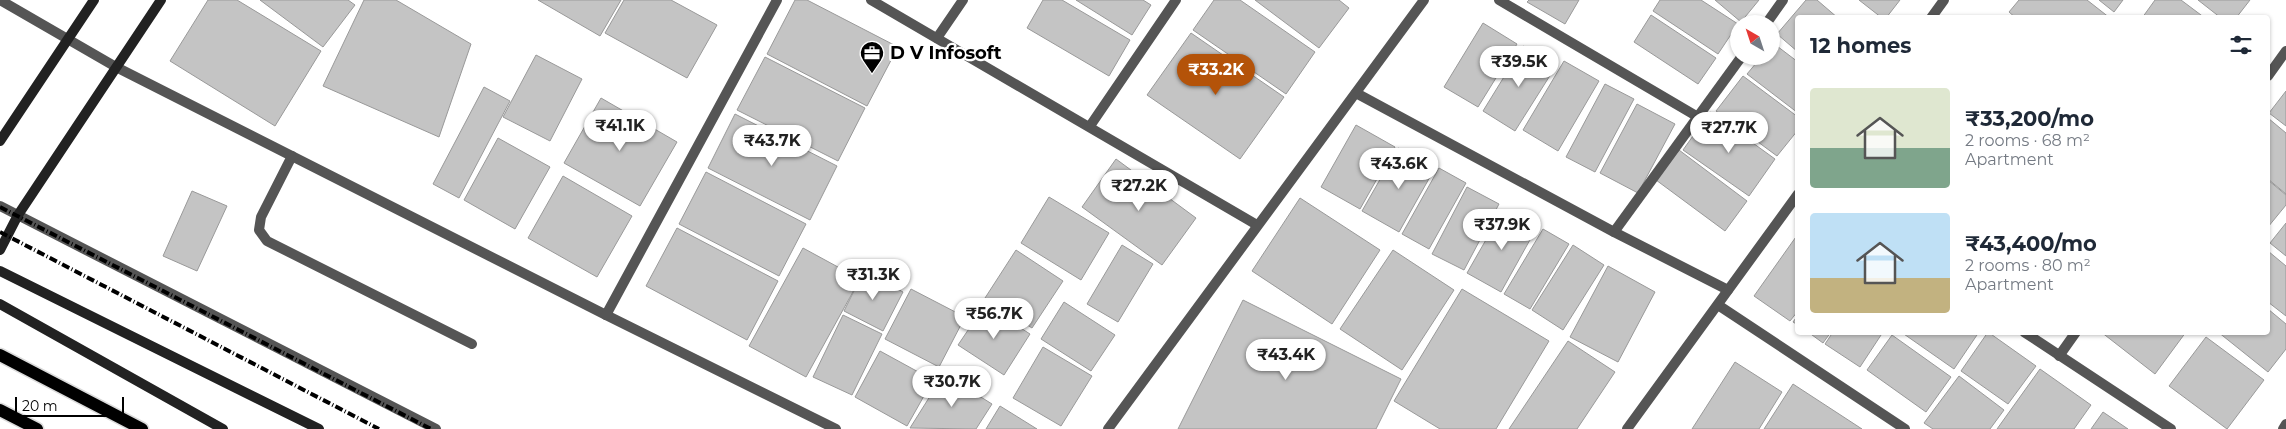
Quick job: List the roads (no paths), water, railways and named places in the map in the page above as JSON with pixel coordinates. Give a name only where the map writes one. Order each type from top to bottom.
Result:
[{"type":"main road","points":[[0,141],[94,0]]},
{"type":"main road","points":[[0,250],[18,215],[161,0]]},
{"type":"main road","points":[[0,271],[319,429]]},
{"type":"main road","points":[[0,304],[223,429]]},
{"type":"main road","points":[[0,355],[142,429]]},
{"type":"main road","points":[[0,410],[36,429]]},
{"type":"street","points":[[0,0],[116,67],[606,316],[836,429]]},
{"type":"street","points":[[606,316],[777,0]]},
{"type":"street","points":[[871,0],[1257,225]]},
{"type":"street","points":[[937,38],[963,0]]},
{"type":"street","points":[[1090,126],[1176,0]]},
{"type":"street","points":[[1108,429],[1424,0]]},
{"type":"street","points":[[1499,0],[1698,117]]},
{"type":"street","points":[[1772,15],[1783,0]]},
{"type":"street","points":[[1933,15],[1944,0]]},
{"type":"street","points":[[2270,73],[2286,51]]},
{"type":"street","points":[[1614,232],[1736,65]]},
{"type":"street","points":[[1356,93],[1614,232],[1728,290]]},
{"type":"street","points":[[292,156],[261,217],[259,230],[267,241],[472,344]]},
{"type":"street","points":[[1627,429],[1795,198]]},
{"type":"street","points":[[0,206],[436,429]]},
{"type":"street","points":[[1718,305],[1906,429]]},
{"type":"street","points":[[2028,335],[2171,429]]},
{"type":"street","points":[[2059,356],[2074,335]]},
{"type":"street","points":[[2282,429],[2286,424]]},
{"type":"railway","points":[[0,207],[431,429]]},
{"type":"railway","points":[[0,232],[379,429]]},
{"type":"place","name":"D V Infosoft","points":[[872,74]]}]
